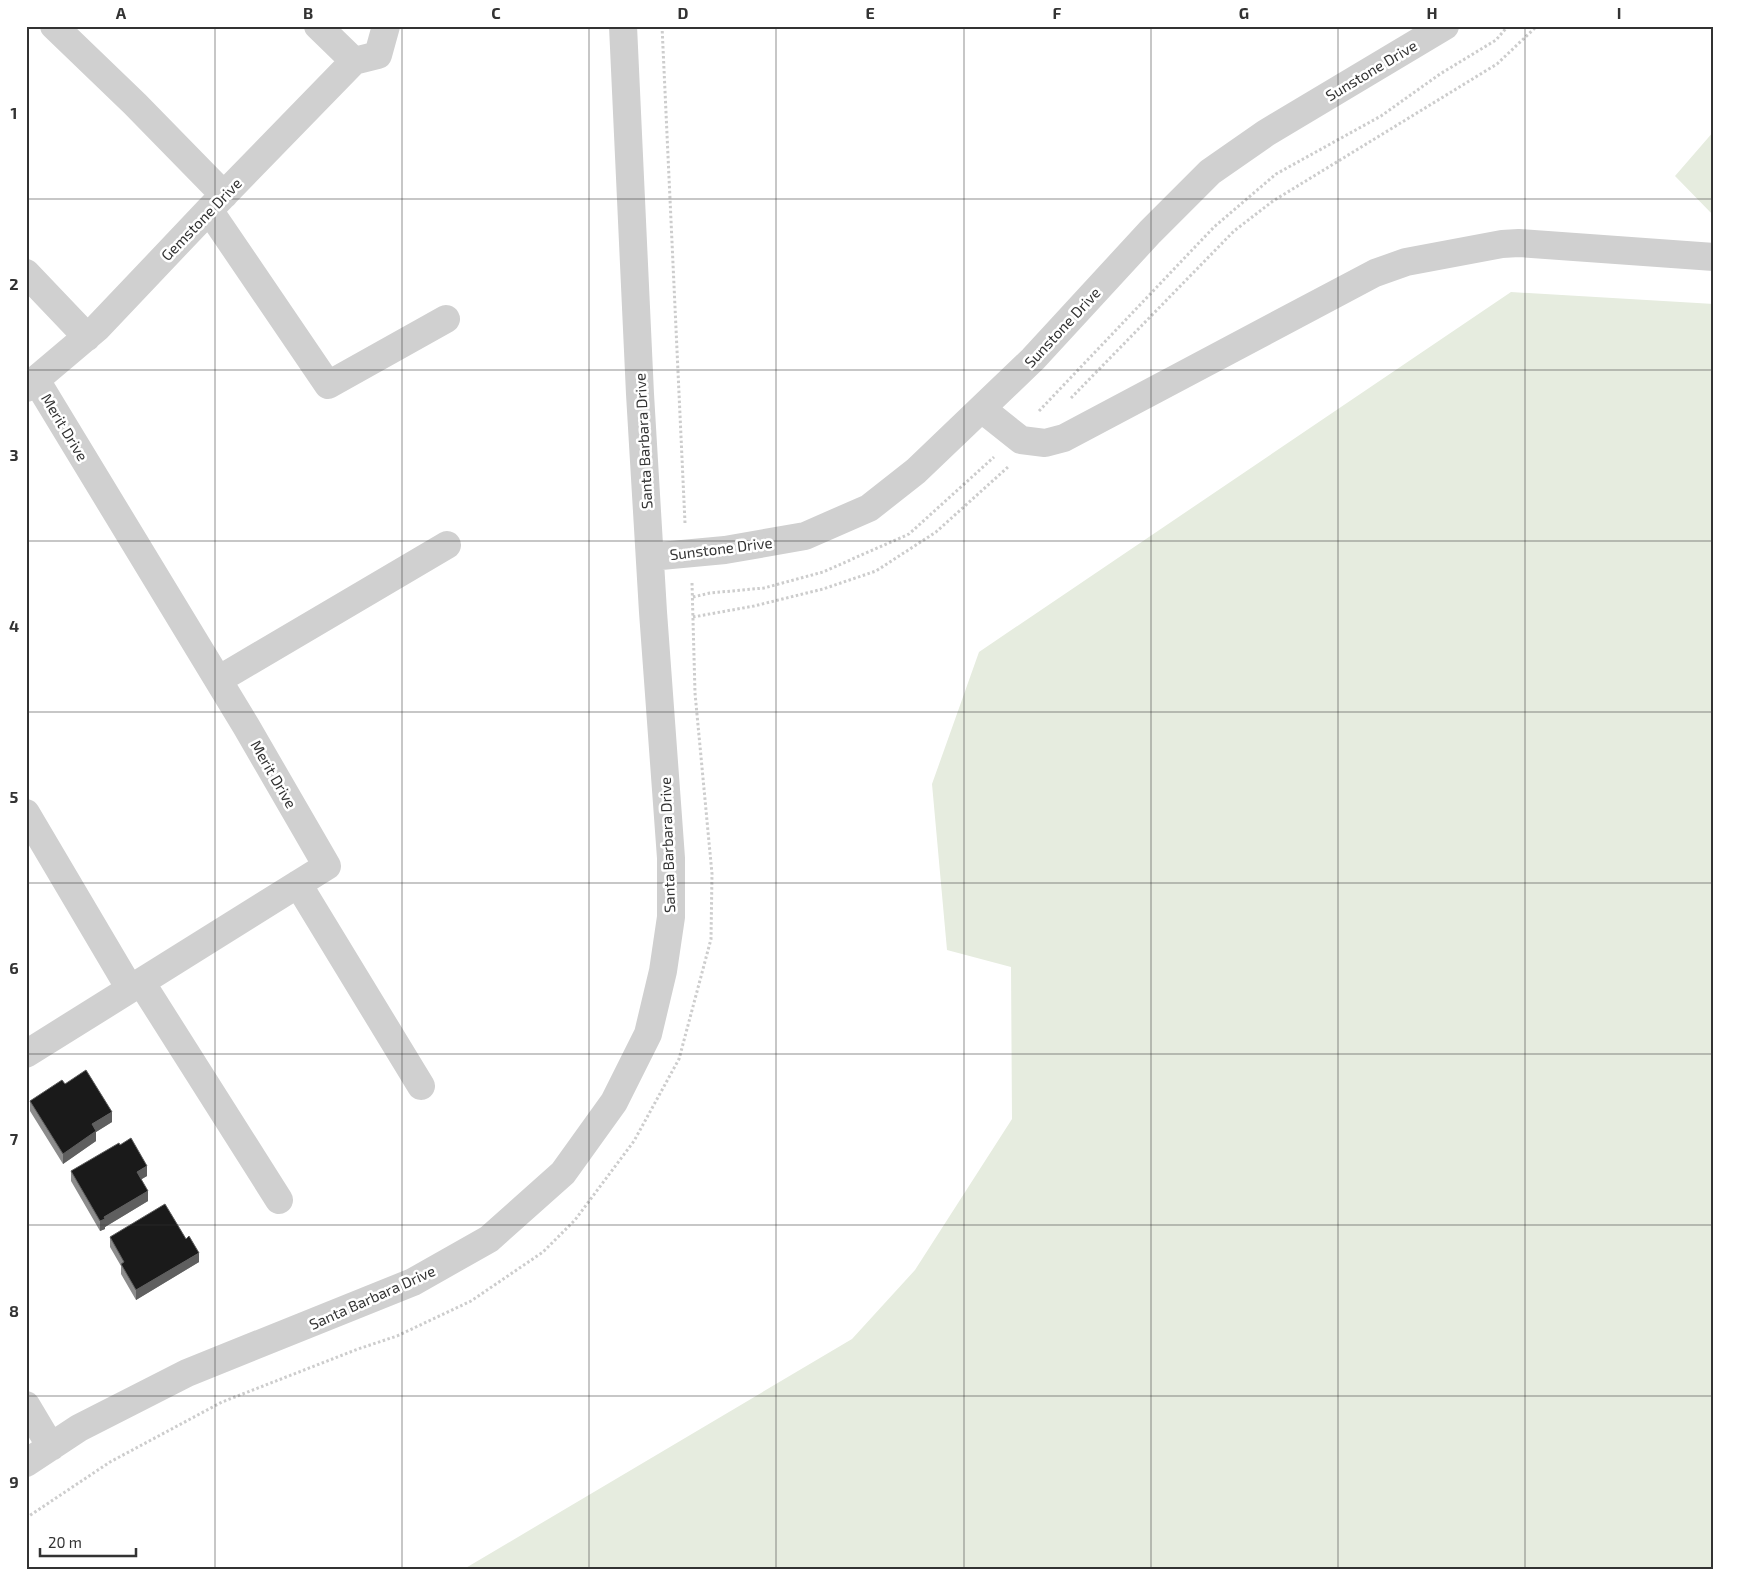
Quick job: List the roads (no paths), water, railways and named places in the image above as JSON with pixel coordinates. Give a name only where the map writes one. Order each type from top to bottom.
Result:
[{"type":"street","points":[[54,26],[135,104],[216,202],[328,385],[446,320]]},
{"type":"street","points":[[318,26],[366,58],[386,26]]},
{"type":"street","name":"Santa Barbara Drive","points":[[26,1463],[79,1428],[187,1373],[413,1282],[488,1240],[563,1173],[614,1102],[648,1034],[663,971],[670,918],[671,858],[661,731],[640,394],[623,26]]},
{"type":"street","name":"Sunstone Drive","points":[[650,557],[725,550],[805,536],[869,508],[916,471],[1034,358],[1150,232],[1210,172],[1266,133],[1445,26]]},
{"type":"street","name":"Gemstone Drive","points":[[31,384],[97,328],[216,202],[366,58]]},
{"type":"street","points":[[982,409],[1024,439],[1045,443],[1064,438],[1375,273],[1406,262],[1502,244],[1519,243],[1714,257]]},
{"type":"street","points":[[26,273],[87,337]]},
{"type":"street","name":"Merit Drive","points":[[26,1054],[327,866],[218,680],[31,384]]},
{"type":"street","points":[[218,680],[447,545]]},
{"type":"street","points":[[26,813],[136,986],[279,1200]]},
{"type":"street","points":[[298,884],[422,1086]]},
{"type":"street","points":[[26,1406],[51,1447]]}]
